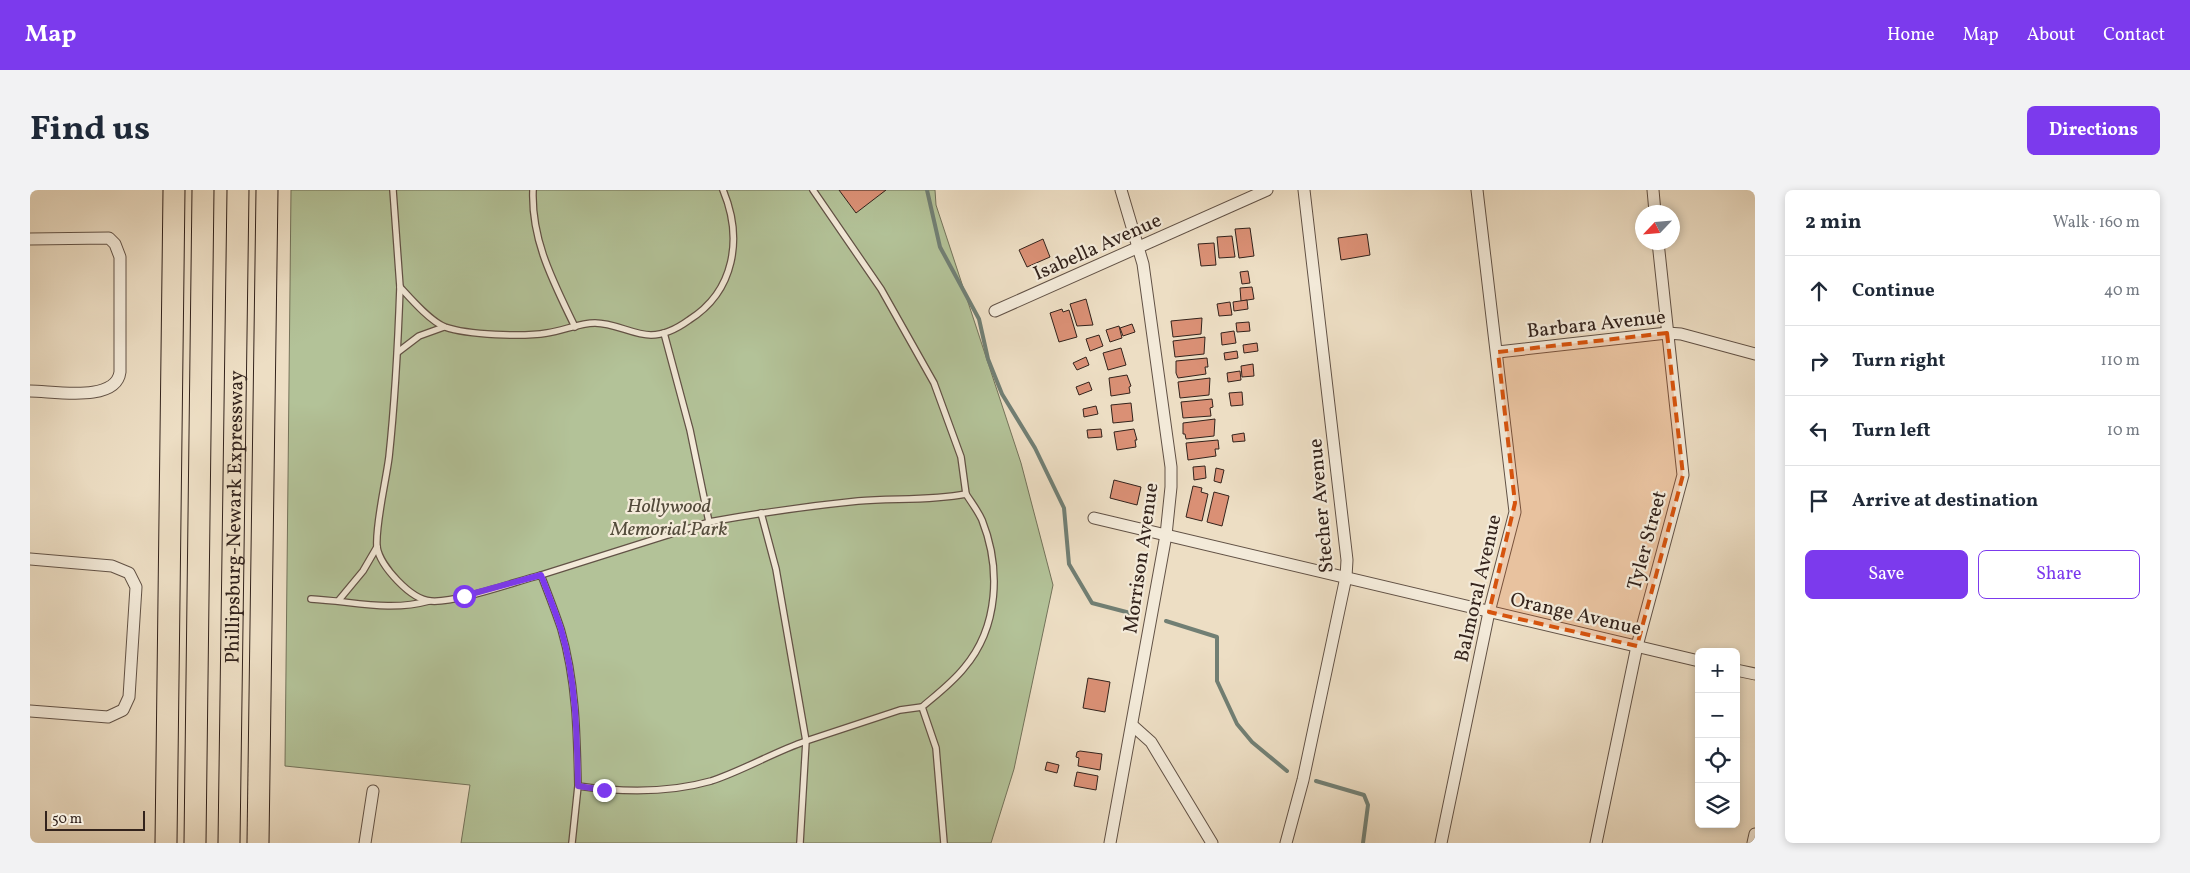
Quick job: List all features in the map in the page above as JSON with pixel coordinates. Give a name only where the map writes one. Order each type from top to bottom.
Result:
[{"type":"highway","points":[[166,843],[174,190]]},
{"type":"highway","name":"Phillipsburg-Newark Expressway","points":[[194,843],[203,190]]},
{"type":"highway","name":"Phillipsburg-Newark Expressway","points":[[229,843],[238,190]]},
{"type":"highway","name":"Phillipsburg-Newark Expressway","points":[[258,843],[267,190]]},
{"type":"street","name":"Morrison Avenue","points":[[1110,843],[1166,535],[1171,487],[1143,264],[1121,190]]},
{"type":"street","name":"Isabella Avenue","points":[[996,311],[1267,190]]},
{"type":"street","name":"Stecher Avenue","points":[[1286,843],[1303,780],[1346,577],[1347,560],[1304,190]]},
{"type":"street","name":"Balmoral Avenue","points":[[1441,843],[1489,612],[1515,512],[1498,352],[1477,190]]},
{"type":"street","points":[[1653,190],[1654,205]]},
{"type":"street","points":[[30,239],[109,238],[119,251],[120,372],[115,386],[100,392],[30,391]]},
{"type":"street","name":"Tyler Street","points":[[1596,843],[1636,646],[1683,475],[1659,250]]},
{"type":"street","name":"Barbara Avenue","points":[[1498,352],[1667,333],[1680,334],[1755,354]]},
{"type":"street","name":"Orange Avenue","points":[[1094,518],[1695,660]]},
{"type":"street","points":[[30,559],[112,566],[128,573],[136,587],[129,697],[122,710],[108,717],[30,711]]},
{"type":"street","points":[[1740,671],[1755,674]]},
{"type":"street","points":[[1132,725],[1151,742],[1212,843]]},
{"type":"street","points":[[365,843],[373,790]]},
{"type":"street","points":[[1753,843],[1755,834]]},
{"type":"lane","points":[[338,600],[363,571],[377,547],[389,457],[398,352],[400,287],[393,190]]},
{"type":"lane","points":[[532,190],[534,225],[539,247],[575,327]]},
{"type":"lane","points":[[398,352],[419,336],[444,327],[496,334],[524,335],[547,334],[594,323],[619,326],[650,335],[664,333],[694,317],[708,305],[721,288],[728,272],[733,250],[734,228],[730,208],[723,190]]},
{"type":"lane","points":[[578,786],[604,790],[667,789],[711,780],[806,741],[900,710],[922,707],[965,668],[984,635],[990,618],[994,585],[991,554],[981,518],[966,494],[961,457],[934,383],[881,289],[813,190]]},
{"type":"lane","points":[[400,287],[422,310],[444,327]]},
{"type":"lane","points":[[664,333],[690,430],[709,522]]},
{"type":"lane","points":[[311,599],[338,600],[381,607],[408,607],[429,601],[446,600],[541,575],[709,522],[761,513],[860,501],[947,498],[966,494]]},
{"type":"lane","points":[[761,513],[776,569],[806,741],[800,843]]},
{"type":"lane","points":[[377,547],[386,569],[396,579],[429,601]]},
{"type":"lane","points":[[541,575],[561,629],[571,673],[577,733],[578,786],[572,843]]},
{"type":"lane","points":[[922,707],[936,748],[944,843]]},
{"type":"highlighted area","points":[[1667,333],[1683,475],[1637,646],[1489,612],[1515,503],[1498,352]]},
{"type":"green space","name":"Hollywood Memorial Park","points":[[291,190],[935,190],[936,205],[1021,463],[1053,585],[1014,769],[991,843],[461,843],[470,785],[285,766]]},
{"type":"building","points":[[839,190],[886,190],[856,213]]},
{"type":"building","points":[[1250,228],[1254,256],[1239,258],[1235,229]]},
{"type":"building","points":[[1367,234],[1370,255],[1341,260],[1338,238]]},
{"type":"building","points":[[1232,236],[1235,257],[1219,258],[1217,237]]},
{"type":"building","points":[[1043,239],[1050,257],[1027,267],[1019,250]]},
{"type":"building","points":[[1214,243],[1216,265],[1201,266],[1198,244]]},
{"type":"building","points":[[1248,271],[1250,283],[1242,284],[1240,272]]},
{"type":"building","points":[[1252,287],[1254,299],[1241,301],[1240,288]]},
{"type":"building","points":[[1086,299],[1093,325],[1077,326],[1070,304]]},
{"type":"building","points":[[1247,300],[1248,309],[1234,311],[1233,302]]},
{"type":"building","points":[[1230,302],[1232,315],[1219,316],[1217,304]]},
{"type":"building","points":[[1062,309],[1063,312],[1069,310],[1077,337],[1059,342],[1050,313]]},
{"type":"building","points":[[1202,318],[1201,334],[1173,337],[1171,321]]},
{"type":"building","points":[[1249,322],[1250,331],[1237,332],[1236,323]]},
{"type":"building","points":[[1132,324],[1135,332],[1123,336],[1120,328]]},
{"type":"building","points":[[1119,326],[1122,338],[1110,342],[1106,330]]},
{"type":"building","points":[[1234,331],[1236,343],[1222,345],[1221,333]]},
{"type":"building","points":[[1099,335],[1103,346],[1090,351],[1086,339]]},
{"type":"building","points":[[1205,337],[1204,354],[1175,357],[1173,341]]},
{"type":"building","points":[[1257,343],[1258,351],[1244,353],[1243,345]]},
{"type":"building","points":[[1121,348],[1126,365],[1108,370],[1103,353]]},
{"type":"building","points":[[1237,351],[1238,358],[1225,360],[1224,353]]},
{"type":"building","points":[[1086,357],[1089,365],[1077,370],[1073,363]]},
{"type":"building","points":[[1207,358],[1208,367],[1205,367],[1206,374],[1178,378],[1176,361]]},
{"type":"building","points":[[1253,364],[1254,376],[1242,377],[1241,366]]},
{"type":"building","points":[[1240,371],[1241,380],[1228,382],[1227,373]]},
{"type":"building","points":[[1127,375],[1131,386],[1129,387],[1130,393],[1111,396],[1109,378]]},
{"type":"building","points":[[1210,378],[1209,395],[1180,398],[1178,382]]},
{"type":"building","points":[[1089,382],[1092,390],[1079,395],[1076,387]]},
{"type":"building","points":[[1242,392],[1243,405],[1231,406],[1229,393]]},
{"type":"building","points":[[1212,399],[1211,416],[1183,418],[1181,402]]},
{"type":"building","points":[[1131,403],[1133,421],[1113,423],[1111,405]]},
{"type":"building","points":[[1096,406],[1098,414],[1084,417],[1083,409]]},
{"type":"building","points":[[1215,419],[1214,436],[1186,439],[1185,434],[1183,434],[1183,423]]},
{"type":"building","points":[[1101,429],[1102,437],[1088,438],[1087,430]]},
{"type":"building","points":[[1134,429],[1137,440],[1135,440],[1136,447],[1117,450],[1114,432]]},
{"type":"building","points":[[1244,433],[1245,441],[1233,442],[1232,435]]},
{"type":"building","points":[[1218,440],[1219,449],[1215,449],[1216,456],[1188,460],[1186,443]]},
{"type":"building","points":[[1205,466],[1206,478],[1194,480],[1193,467]]},
{"type":"building","points":[[1216,468],[1224,470],[1221,483],[1214,481]]},
{"type":"building","points":[[1114,480],[1141,487],[1137,505],[1110,498]]},
{"type":"building","points":[[1193,486],[1202,488],[1201,492],[1208,494],[1202,521],[1186,517]]},
{"type":"building","points":[[1214,492],[1229,496],[1222,526],[1207,522]]},
{"type":"building","points":[[1088,678],[1110,682],[1105,712],[1083,708]]},
{"type":"building","points":[[1077,752],[1102,754],[1100,770],[1078,766],[1079,758],[1076,757]]},
{"type":"building","points":[[1047,762],[1059,765],[1057,773],[1045,770]]},
{"type":"building","points":[[1077,772],[1098,776],[1096,790],[1074,786]]},
{"type":"waterway","points":[[927,190],[940,247],[979,319],[988,359],[1002,394],[1035,448],[1064,508],[1069,564],[1092,603],[1134,614]]},
{"type":"waterway","points":[[1166,621],[1217,637],[1217,681],[1237,724],[1252,742],[1287,771]]},
{"type":"waterway","points":[[1316,781],[1364,795],[1368,805],[1363,843]]},
{"type":"route","points":[[464,596],[541,575],[561,629],[571,673],[577,733],[578,786],[604,790]]}]
